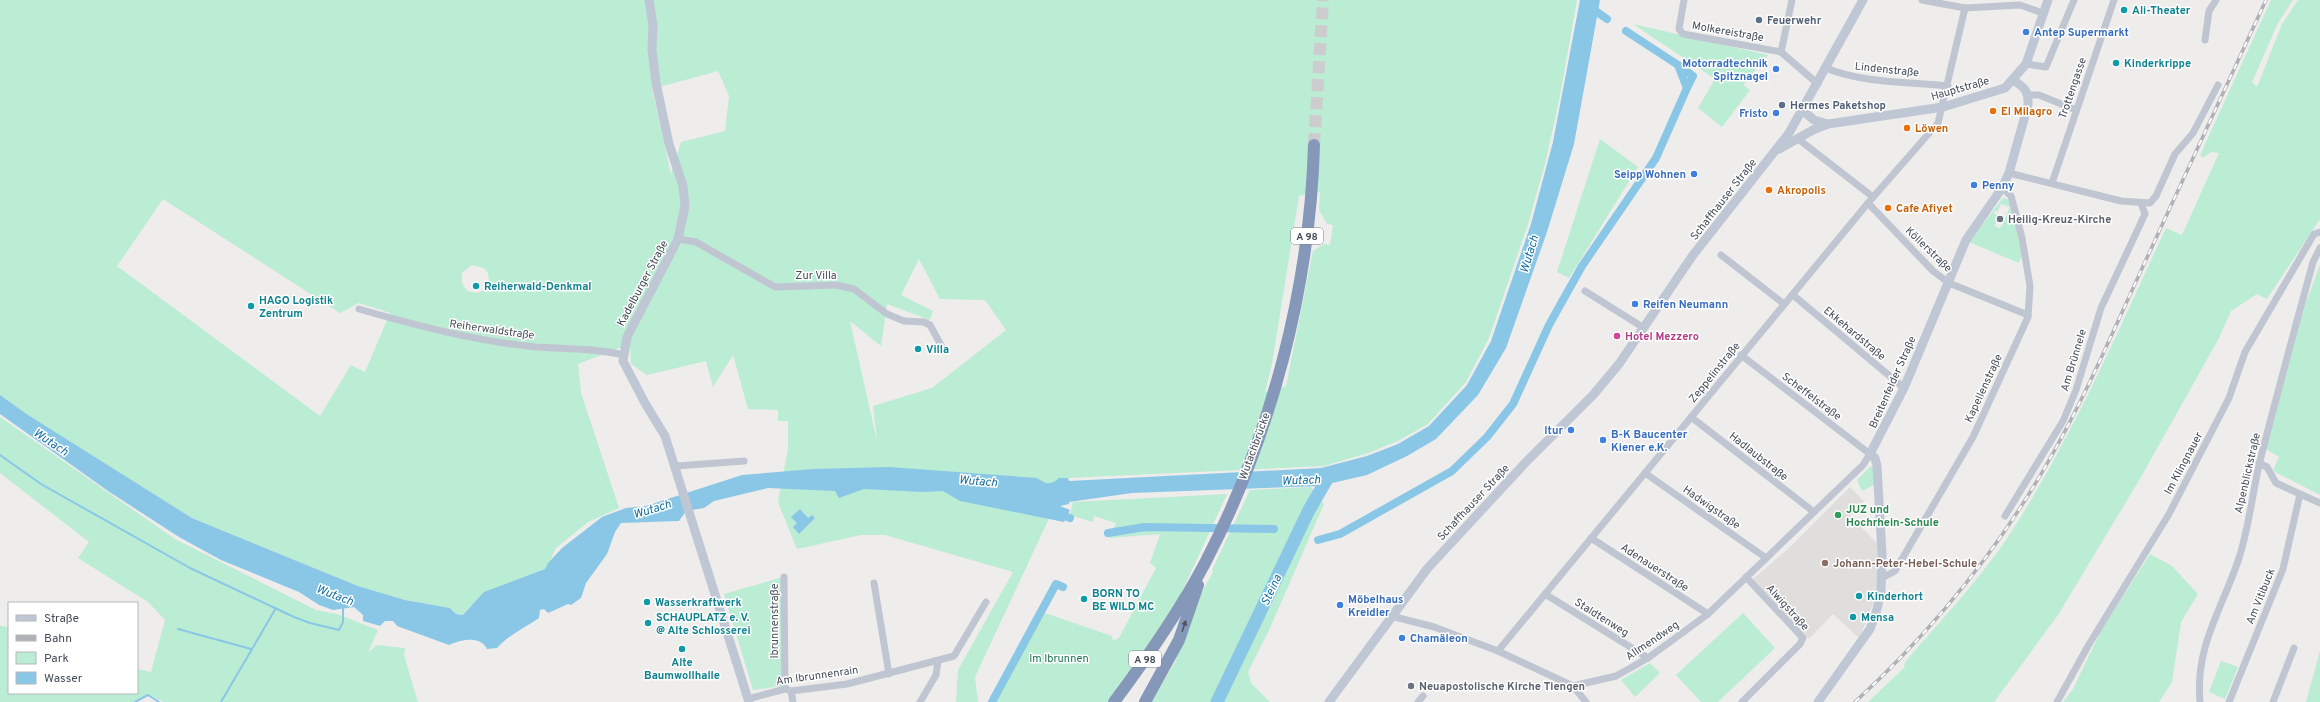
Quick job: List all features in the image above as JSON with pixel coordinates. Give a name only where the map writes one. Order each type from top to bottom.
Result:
[{"type":"highway","name":"Wutachbrücke","points":[[1205,563],[1252,454],[1266,414],[1290,325],[1310,220],[1314,145]]},
{"type":"highway","points":[[1144,702],[1179,640],[1205,563]]},
{"type":"highway","name":"A 98","points":[[1114,702],[1174,616],[1205,563]]},
{"type":"main road","name":"Kadelburger Straße","points":[[649,0],[653,26],[652,50],[656,83],[669,144],[683,186],[685,206],[678,239],[627,337],[624,361],[645,403],[665,436],[676,466],[748,700]]},
{"type":"main road","name":"Schaffhauser Straße","points":[[1329,702],[1391,616],[1428,569],[1600,386],[1644,328],[1693,255],[1776,150],[1818,84],[1863,0]]},
{"type":"main road","name":"Hauptstraße","points":[[1828,124],[1943,107],[2005,88],[2026,64],[2048,0]]},
{"type":"main road","points":[[2013,80],[2024,88],[2029,95]]},
{"type":"main road","name":"Breitenfelder Straße","points":[[1870,454],[1904,388],[1966,240],[2002,188],[2009,173],[2028,105],[2029,95]]},
{"type":"main road","points":[[1802,110],[1814,120],[1828,124]]},
{"type":"main road","points":[[1776,150],[1797,138],[1828,124]]},
{"type":"main road","points":[[1818,702],[1870,630],[1878,606],[1882,578],[1882,554],[1877,466],[1875,458],[1870,454]]},
{"type":"street","name":"Molkereistraße","points":[[1684,0],[1679,29],[1683,34],[1781,52]]},
{"type":"street","points":[[1792,0],[1781,52],[1818,84]]},
{"type":"street","points":[[1922,0],[1966,8],[2020,5],[2043,13]]},
{"type":"street","points":[[2026,64],[2046,67],[2074,0]]},
{"type":"street","name":"Trottengasse","points":[[2052,183],[2114,0]]},
{"type":"street","points":[[2205,40],[2209,11],[2216,0]]},
{"type":"street","name":"Zeppelinstraße","points":[[1498,651],[1870,200],[1938,124],[1966,8]]},
{"type":"street","name":"Lindenstraße","points":[[1826,68],[1840,74],[1858,77],[1948,86]]},
{"type":"street","points":[[2009,173],[2121,201],[2150,203],[2156,196],[2175,154],[2193,133],[2218,85]]},
{"type":"street","points":[[2029,95],[2039,95],[2076,110]]},
{"type":"street","name":"Köllerstraße","points":[[1797,138],[1870,200],[1933,271],[1949,283],[2028,315]]},
{"type":"street","name":"Kapellenstraße","points":[[1882,578],[1895,571],[1973,437],[2028,315],[2030,286],[2022,238],[2011,196],[2002,188]]},
{"type":"street","name":"Am Brünnele","points":[[2005,516],[2063,421],[2076,390],[2101,308],[2146,214],[2141,203]]},
{"type":"street","name":"Im Klingnauer","points":[[2057,702],[2088,646],[2169,514],[2229,398],[2245,352],[2314,234],[2320,232]]},
{"type":"street","name":"Zur Villa","points":[[678,239],[696,242],[775,287],[836,285],[854,289],[886,314],[904,320],[924,322],[930,325],[942,347]]},
{"type":"street","name":"Alpenblickstraße","points":[[2200,702],[2198,684],[2201,658],[2220,603],[2239,560],[2260,463],[2313,262],[2320,248]]},
{"type":"street","points":[[1721,256],[1784,304]]},
{"type":"street","points":[[1585,291],[1644,328]]},
{"type":"street","name":"Ekkehardstraße","points":[[1793,295],[1904,388]]},
{"type":"street","name":"Reiherwaldstraße","points":[[359,309],[424,328],[462,337],[536,346],[582,348],[624,355]]},
{"type":"street","name":"Scheffelstraße","points":[[1741,355],[1870,454]]},
{"type":"street","name":"Hadlaubstraße","points":[[1691,418],[1814,512]]},
{"type":"street","name":"Allmendweg","points":[[1573,686],[1616,676],[1648,658],[1708,614],[1863,464],[1870,454]]},
{"type":"street","points":[[676,466],[744,461]]},
{"type":"street","points":[[2260,463],[2267,467],[2276,483],[2320,502]]},
{"type":"street","name":"Hadwigstraße","points":[[1645,473],[1766,558]]},
{"type":"street","name":"Am Vitibuck","points":[[2228,702],[2283,569],[2300,494]]},
{"type":"street","name":"Adenauerstraße","points":[[1591,538],[1708,614]]},
{"type":"street","name":"Ibrunnenstraße","points":[[784,576],[788,690],[793,702]]},
{"type":"street","name":"Alwigstraße","points":[[1742,702],[1800,644],[1803,638],[1746,578]]},
{"type":"street","points":[[874,583],[889,674]]},
{"type":"street","name":"Staldtenweg","points":[[1545,594],[1648,658]]},
{"type":"street","name":"Am Ibrunnenrain","points":[[748,700],[788,690],[847,684],[954,656],[986,602]]},
{"type":"street","points":[[1391,616],[1434,628],[1498,651],[1573,686],[1586,702]]},
{"type":"street","points":[[2273,702],[2294,648]]},
{"type":"street","points":[[920,702],[936,675],[938,661]]},
{"type":"shaded area","name":"Johann-Peter-Hebel-Schule","points":[[1850,487],[1864,501],[1850,516],[1877,543],[1877,589],[1870,613],[1859,638],[1833,614],[1809,639],[1752,580],[1792,545]]},
{"type":"green space","points":[[0,0],[1577,0],[1559,101],[1545,164],[1528,224],[1489,338],[1466,382],[1428,424],[1398,441],[1368,453],[1324,466],[1068,478],[975,677],[978,702],[956,702],[958,670],[1013,572],[885,535],[861,535],[797,549],[778,502],[788,449],[788,421],[778,421],[778,410],[748,409],[733,355],[713,387],[706,361],[647,375],[631,364],[630,344],[578,364],[581,393],[619,508],[588,522],[556,548],[546,569],[472,605],[463,615],[456,614],[450,608],[405,600],[358,586],[192,518],[27,415],[0,395]],"holes":[[[718,71],[729,96],[725,131],[681,142],[671,174],[652,89]],[[1320,192],[1319,210],[1327,224],[1333,225],[1330,245],[1324,244],[1313,251],[1286,386],[1265,392],[1272,364],[1299,196]],[[163,199],[340,313],[359,303],[390,313],[365,372],[351,365],[320,416],[117,266]],[[919,259],[940,299],[985,300],[1006,330],[932,388],[873,406],[877,441],[850,321],[881,346],[887,304],[930,320],[933,311],[901,295]],[[472,265],[484,268],[489,279],[487,286],[477,293],[467,291],[462,283],[462,273]]]},
{"type":"green space","points":[[2271,0],[2293,0],[2278,23],[2252,82],[2257,87],[2282,24],[2298,0],[2320,0],[2320,219],[2267,299],[2257,294],[2231,311],[2219,338],[2141,477],[2058,615],[1994,702],[1868,702],[1904,668],[1905,662],[1992,559],[2017,523],[2059,451],[2114,340],[2166,228],[2182,235],[2219,153],[2211,152],[2203,158],[2200,155]]},
{"type":"green space","points":[[1633,24],[1768,55],[1743,85],[1750,90],[1722,127],[1698,108],[1715,79]]},
{"type":"green space","points":[[1600,139],[1638,167],[1569,278],[1557,272]]},
{"type":"green space","points":[[2003,198],[2010,200],[2023,253],[2019,263],[1969,242]],"holes":[[[2001,204],[2010,207],[2002,226],[1999,228],[1995,226],[1997,215],[1994,214],[1995,211],[1998,211]]]},
{"type":"green space","points":[[2320,265],[2320,495],[2275,472],[2273,470],[2279,457],[2266,449],[2305,305]]},
{"type":"green space","points":[[0,417],[175,539],[316,610],[337,614],[378,630],[368,653],[377,645],[405,648],[404,655],[418,702],[164,702],[148,695],[135,702],[0,702],[0,626],[8,627],[8,694],[138,694],[138,669],[151,672],[165,620],[148,602],[78,558],[89,542],[0,473]]},
{"type":"green space","points":[[1871,466],[1874,468],[1876,484],[1862,491],[1857,480]]},
{"type":"green space","points":[[1311,487],[1324,504],[1270,628],[1248,672],[1251,683],[1270,702],[1151,702],[1175,662],[1202,592],[1213,572],[1212,570],[1250,490]]},
{"type":"green space","name":"Im Ibrunnen","points":[[1227,494],[1179,598],[1155,636],[1107,702],[995,702],[1042,612],[1112,636],[1113,641],[1119,638],[1156,568],[1150,563],[1160,534],[1109,538],[1116,523],[1094,516],[1093,522],[1070,515],[1073,502]]},
{"type":"green space","points":[[2150,554],[2172,566],[2198,594],[2181,622],[2172,682],[2159,702],[2063,702],[2073,689],[2101,631]]},
{"type":"green space","points":[[783,577],[782,686],[753,690],[724,594]]},
{"type":"green space","points":[[1743,613],[1775,648],[1718,702],[1701,702],[1676,675]]},
{"type":"green space","points":[[2320,651],[2320,702],[2306,702]]},
{"type":"green space","points":[[2221,661],[2238,667],[2225,699],[2209,692]]},
{"type":"green space","points":[[1650,663],[1660,673],[1635,697],[1621,680]]},
{"type":"water","name":"Wutach","points":[[1580,0],[1600,0],[1574,144],[1547,232],[1506,348],[1478,395],[1436,439],[1407,456],[1367,475],[1319,486],[1132,493],[1069,502],[1069,504],[1060,506],[1070,510],[1064,522],[960,501],[943,491],[922,492],[864,489],[839,498],[835,491],[768,488],[714,501],[704,508],[686,511],[679,521],[621,523],[615,532],[607,554],[586,583],[581,598],[571,605],[568,604],[548,613],[544,609],[540,610],[539,618],[511,635],[497,648],[487,649],[480,642],[475,640],[464,640],[449,645],[397,626],[393,621],[385,621],[380,626],[363,621],[363,615],[354,607],[333,610],[319,605],[299,592],[221,560],[179,537],[108,491],[0,414],[0,395],[28,415],[192,518],[358,586],[405,600],[450,608],[456,614],[463,615],[484,592],[545,569],[548,563],[562,548],[602,517],[626,508],[646,506],[742,475],[814,469],[889,467],[1037,478],[1043,482],[1050,483],[1059,478],[1068,478],[1069,481],[1321,468],[1367,456],[1398,444],[1429,426],[1467,385],[1491,341],[1531,224],[1553,142]]},
{"type":"water","points":[[800,509],[808,518],[812,515],[815,518],[799,534],[793,527],[797,523],[791,517]]},
{"type":"waterway","points":[[1590,7],[1607,19]]},
{"type":"waterway","points":[[1318,540],[1340,534],[1452,471],[1487,437],[1513,404],[1549,325],[1582,266],[1656,158],[1687,88],[1678,65],[1626,31]]},
{"type":"waterway","points":[[1678,65],[1693,76],[1687,88]]},
{"type":"waterway","name":"Wutach","points":[[0,455],[41,484],[190,568],[294,617],[310,623],[339,630],[343,622],[343,606]]},
{"type":"waterway","name":"Steina","points":[[1217,702],[1309,510],[1327,479]]},
{"type":"waterway","points":[[1057,513],[1070,518]]},
{"type":"waterway","points":[[1108,533],[1145,527],[1274,529]]},
{"type":"waterway","points":[[992,702],[1056,584],[1063,587]]},
{"type":"waterway","points":[[221,702],[276,608]]},
{"type":"waterway","points":[[178,629],[251,649]]},
{"type":"waterway","points":[[135,702],[148,695],[159,702]]},
{"type":"tunnel","points":[[1314,145],[1323,0]]},
{"type":"railway","points":[[1855,702],[1910,648],[1961,590],[2007,528],[2048,462],[2062,438],[2099,363],[2266,0]]},
{"type":"place","name":"Ali-Theater","points":[[2124,10]]},
{"type":"place","name":"Feuerwehr","points":[[1759,20]]},
{"type":"place","name":"Antep Supermarkt","points":[[2026,32]]},
{"type":"place","name":"Kinderkrippe","points":[[2116,63]]},
{"type":"place","name":"Motorradtechnik Spitznagel","points":[[1776,69]]},
{"type":"place","name":"Hermes Paketshop","points":[[1782,105]]},
{"type":"place","name":"El Milagro","points":[[1993,111]]},
{"type":"place","name":"Fristo","points":[[1776,113]]},
{"type":"place","name":"Löwen","points":[[1907,128]]},
{"type":"place","name":"Seipp Wohnen","points":[[1694,174]]},
{"type":"place","name":"Penny","points":[[1974,185]]},
{"type":"place","name":"Akropolis","points":[[1769,190]]},
{"type":"place","name":"Cafe Afiyet","points":[[1888,208]]},
{"type":"place","name":"Heilig-Kreuz-Kirche","points":[[2000,219]]},
{"type":"place","name":"Reiherwald-Denkmal","points":[[476,286]]},
{"type":"place","name":"Reifen Neumann","points":[[1635,304]]},
{"type":"place","name":"HAGO Logistik Zentrum","points":[[251,306]]},
{"type":"place","name":"Hotel Mezzero","points":[[1617,336]]},
{"type":"place","name":"Villa","points":[[918,349]]},
{"type":"place","name":"ltur","points":[[1571,430]]},
{"type":"place","name":"B-K Baucenter Kiener e.K.","points":[[1603,440]]},
{"type":"place","name":"JUZ und Hochrhein-Schule","points":[[1838,515]]},
{"type":"place","name":"Johann-Peter-Hebel-Schule","points":[[1825,563]]},
{"type":"place","name":"Kinderhort","points":[[1859,596]]},
{"type":"place","name":"BORN TO BE WILD MC","points":[[1084,599]]},
{"type":"place","name":"Wasserkraftwerk","points":[[647,602]]},
{"type":"place","name":"Möbelhaus Kreidler","points":[[1340,605]]},
{"type":"place","name":"Mensa","points":[[1853,617]]},
{"type":"place","name":"SCHAUPLATZ e. V. @ Alte Schlosserei","points":[[648,623]]},
{"type":"place","name":"Chamäleon","points":[[1402,638]]},
{"type":"place","name":"Alte Baumwollhalle","points":[[682,649]]},
{"type":"place","name":"Neuapostolische Kirche Tiengen","points":[[1411,686]]}]
